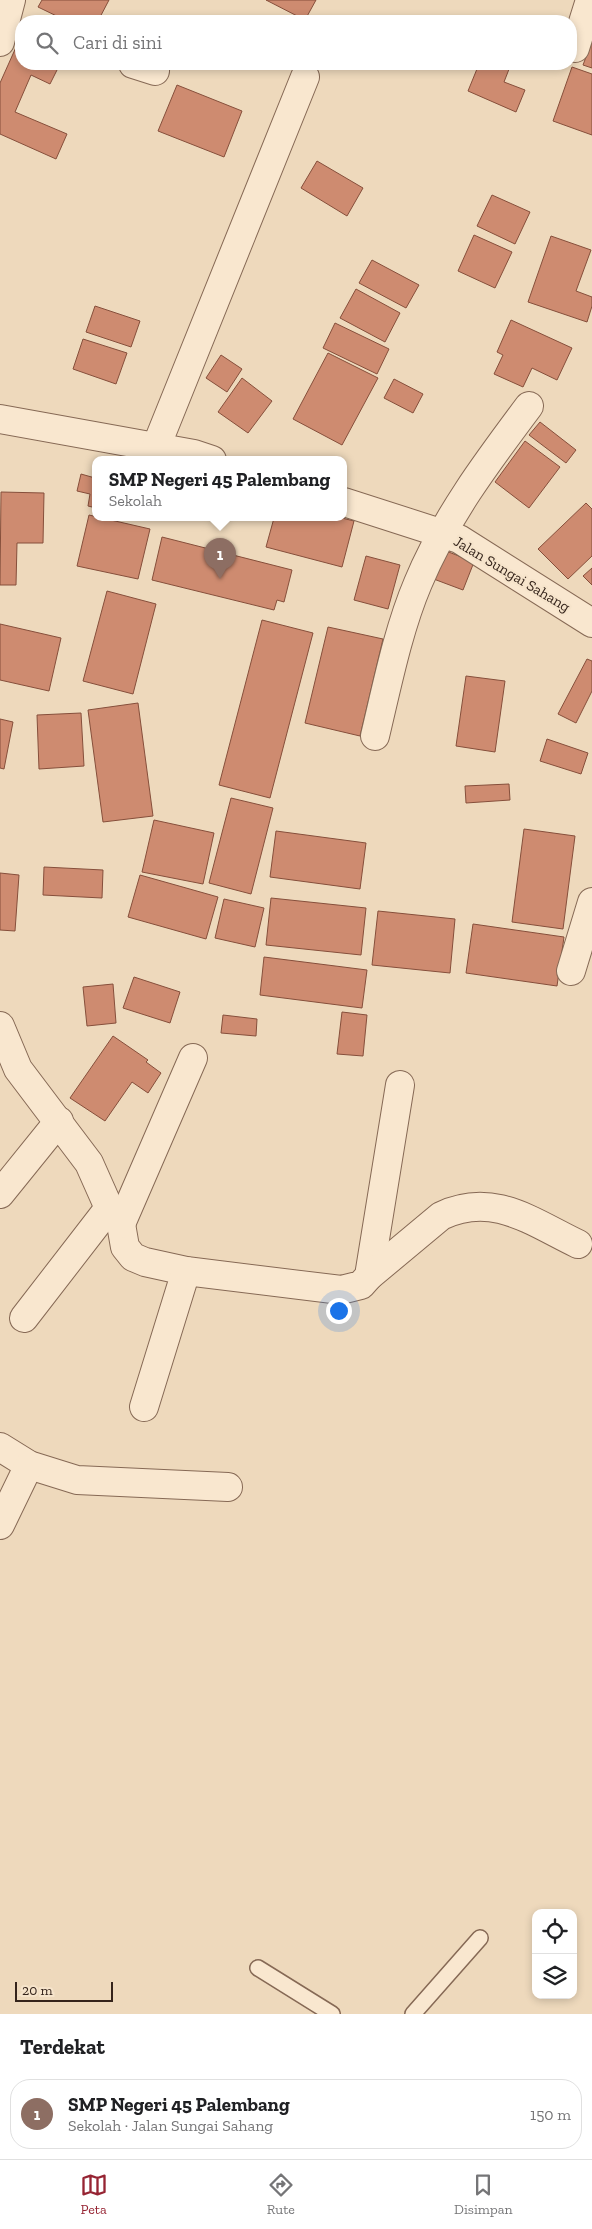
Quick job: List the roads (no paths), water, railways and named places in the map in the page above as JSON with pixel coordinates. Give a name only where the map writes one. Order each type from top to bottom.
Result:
[{"type":"street","points":[[577,42],[590,0]]},
{"type":"street","points":[[156,447],[306,77]]},
{"type":"street","points":[[375,736],[392,665],[418,584],[442,534],[479,473],[529,406]]},
{"type":"street","points":[[0,419],[200,456]]},
{"type":"street","name":"Jalan Sungai Sahang","points":[[347,503],[459,539],[592,623]]},
{"type":"street","points":[[571,971],[592,902]]},
{"type":"street","points":[[0,1026],[18,1069],[89,1163],[115,1216],[125,1247],[133,1257],[145,1262],[186,1271],[341,1290],[361,1285],[369,1276],[441,1216],[452,1210],[471,1207],[500,1207],[578,1244]]},
{"type":"street","points":[[24,1318],[115,1216],[193,1058]]},
{"type":"street","points":[[369,1276],[400,1086]]},
{"type":"street","points":[[0,1194],[59,1121]]},
{"type":"street","points":[[144,1407],[186,1271]]},
{"type":"street","points":[[0,1447],[29,1465],[77,1480],[228,1488]]},
{"type":"street","points":[[0,1525],[29,1465]]},
{"type":"lane","points":[[413,2014],[480,1938]]},
{"type":"lane","points":[[258,1968],[332,2014]]},
{"type":"place","name":"SMP Negeri 45 Palembang","points":[[220,579]]}]
